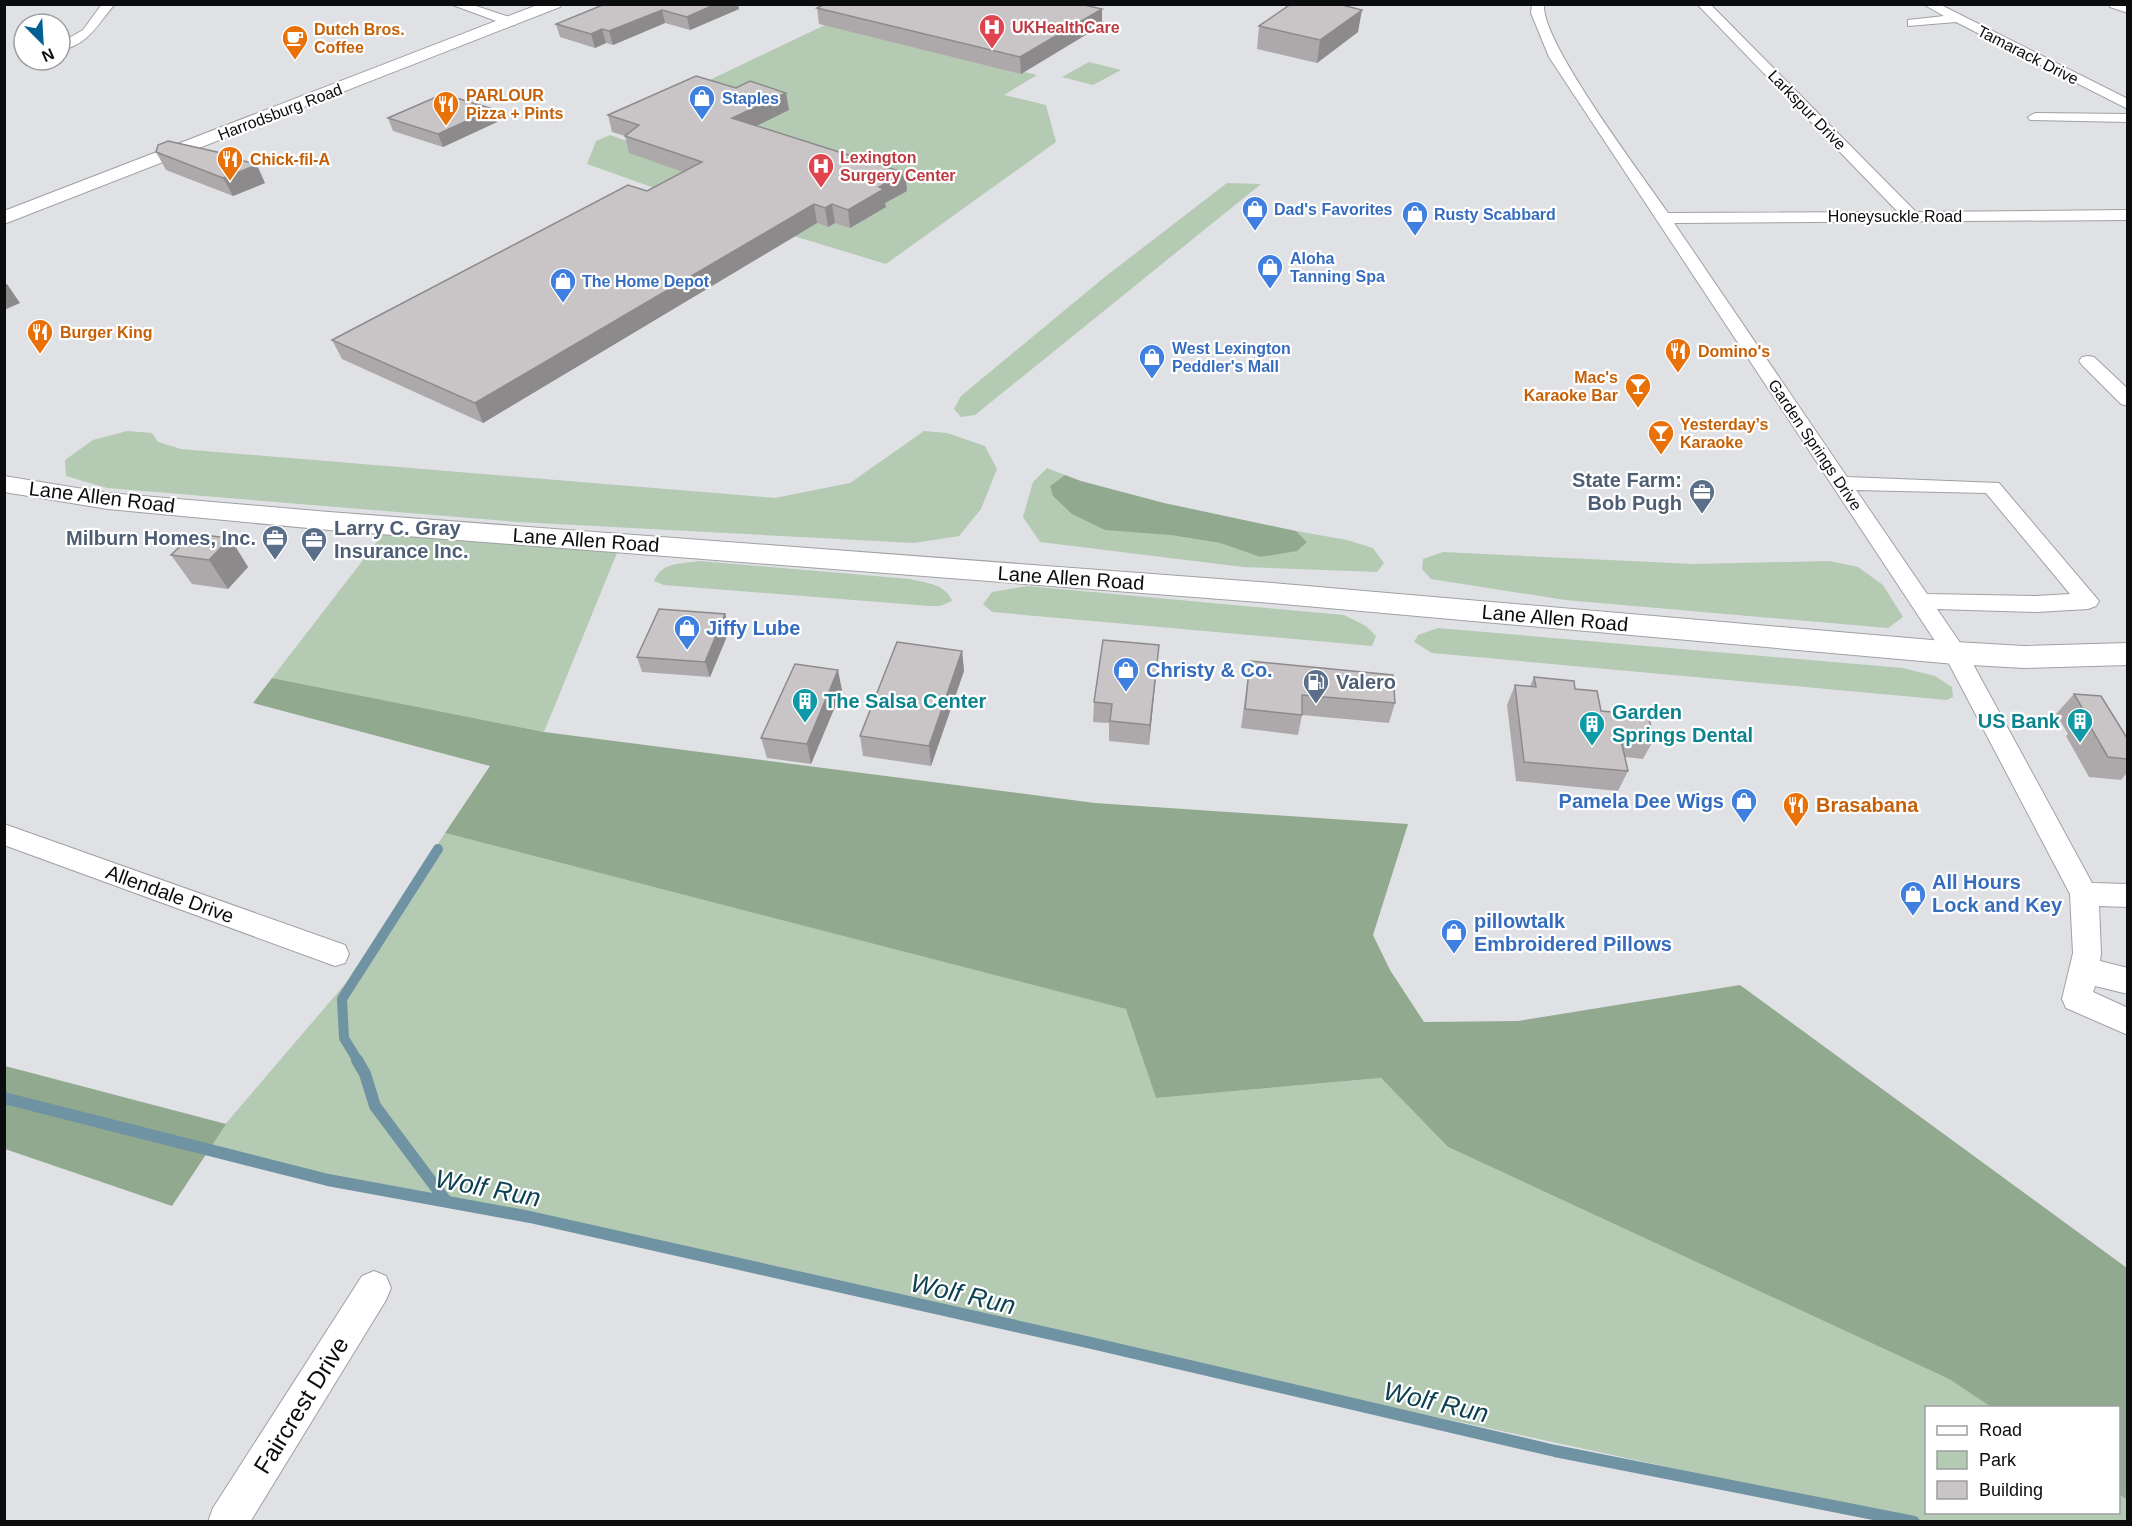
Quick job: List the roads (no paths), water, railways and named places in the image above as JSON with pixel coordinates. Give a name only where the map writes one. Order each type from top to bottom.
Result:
[{"type":"main road","name":"Harrodsburg Road","points":[[4,201],[520,4]]},
{"type":"main road","name":"Harrodsburg Road","points":[[4,218],[555,4]]},
{"type":"main road","name":"Lane Allen Road","points":[[8,483],[108,501],[329,521],[1272,593],[1955,653],[2024,657],[2127,654]]},
{"type":"street","points":[[72,41],[86,33],[94,25],[100,12],[109,4]]},
{"type":"street","points":[[456,4],[511,22]]},
{"type":"street","name":"Garden Springs Drive","points":[[1538,4],[1536,13],[1550,47],[1662,218],[1955,653],[2084,894]]},
{"type":"street","name":"Larkspur Drive","points":[[1703,4],[1911,216]]},
{"type":"street","name":"Tamarack Drive","points":[[1929,4],[2127,105]]},
{"type":"street","points":[[2114,4],[2127,10]]},
{"type":"street","points":[[1912,22],[1956,18]]},
{"type":"street","points":[[2035,117],[2127,118]]},
{"type":"street","name":"Honeysuckle Road","points":[[1662,218],[2127,215]]},
{"type":"street","points":[[2088,361],[2127,400]]},
{"type":"street","points":[[1841,483],[1992,487],[2088,602],[2036,604],[1920,602]]},
{"type":"street","name":"Allendale Drive","points":[[4,834],[335,954]]},
{"type":"street","points":[[2127,896],[2084,894],[2087,953],[2077,999],[2127,1022]]},
{"type":"street","points":[[2083,970],[2127,981]]},
{"type":"street","name":"Faircrest Drive","points":[[227,1521],[374,1288]]},
{"type":"waterway","points":[[358,1061],[344,1038],[342,999],[438,849]]},
{"type":"waterway","points":[[357,1060],[365,1074],[375,1106],[446,1201]]},
{"type":"waterway","name":"Wolf Run","points":[[4,1098],[328,1180],[530,1217],[1087,1342],[1555,1451],[1914,1522]]},
{"type":"place","name":"UKHealthCare","points":[[992,50]]},
{"type":"place","name":"Dutch Bros. Coffee","points":[[295,61]]},
{"type":"place","name":"Staples","points":[[702,121]]},
{"type":"place","name":"PARLOUR Pizza + Pints","points":[[446,127]]},
{"type":"place","name":"Chick-fil-A","points":[[230,182]]},
{"type":"place","name":"Lexington Surgery Center","points":[[821,189]]},
{"type":"place","name":"Dad's Favorites","points":[[1255,232]]},
{"type":"place","name":"Rusty Scabbard","points":[[1415,237]]},
{"type":"place","name":"Aloha Tanning Spa","points":[[1270,290]]},
{"type":"place","name":"The Home Depot","points":[[563,304]]},
{"type":"place","name":"Burger King","points":[[40,355]]},
{"type":"place","name":"Domino's","points":[[1678,374]]},
{"type":"place","name":"West Lexington Peddler's Mall","points":[[1152,380]]},
{"type":"place","name":"Mac's Karaoke Bar","points":[[1638,409]]},
{"type":"place","name":"Yesterday’s Karaoke","points":[[1661,456]]},
{"type":"place","name":"State Farm: Bob Pugh","points":[[1702,515]]},
{"type":"place","name":"Milburn Homes, Inc.","points":[[275,561]]},
{"type":"place","name":"Larry C. Gray Insurance Inc.","points":[[314,563]]},
{"type":"place","name":"Jiffy Lube","points":[[687,651]]},
{"type":"place","name":"Christy & Co.","points":[[1126,693]]},
{"type":"place","name":"Valero","points":[[1316,705]]},
{"type":"place","name":"The Salsa Center","points":[[805,724]]},
{"type":"place","name":"US Bank","points":[[2080,744]]},
{"type":"place","name":"Garden Springs Dental","points":[[1592,747]]},
{"type":"place","name":"Pamela Dee Wigs","points":[[1744,824]]},
{"type":"place","name":"Brasabana","points":[[1796,828]]},
{"type":"place","name":"All Hours Lock and Key","points":[[1913,917]]},
{"type":"place","name":"pillowtalk Embroidered Pillows","points":[[1454,955]]}]
